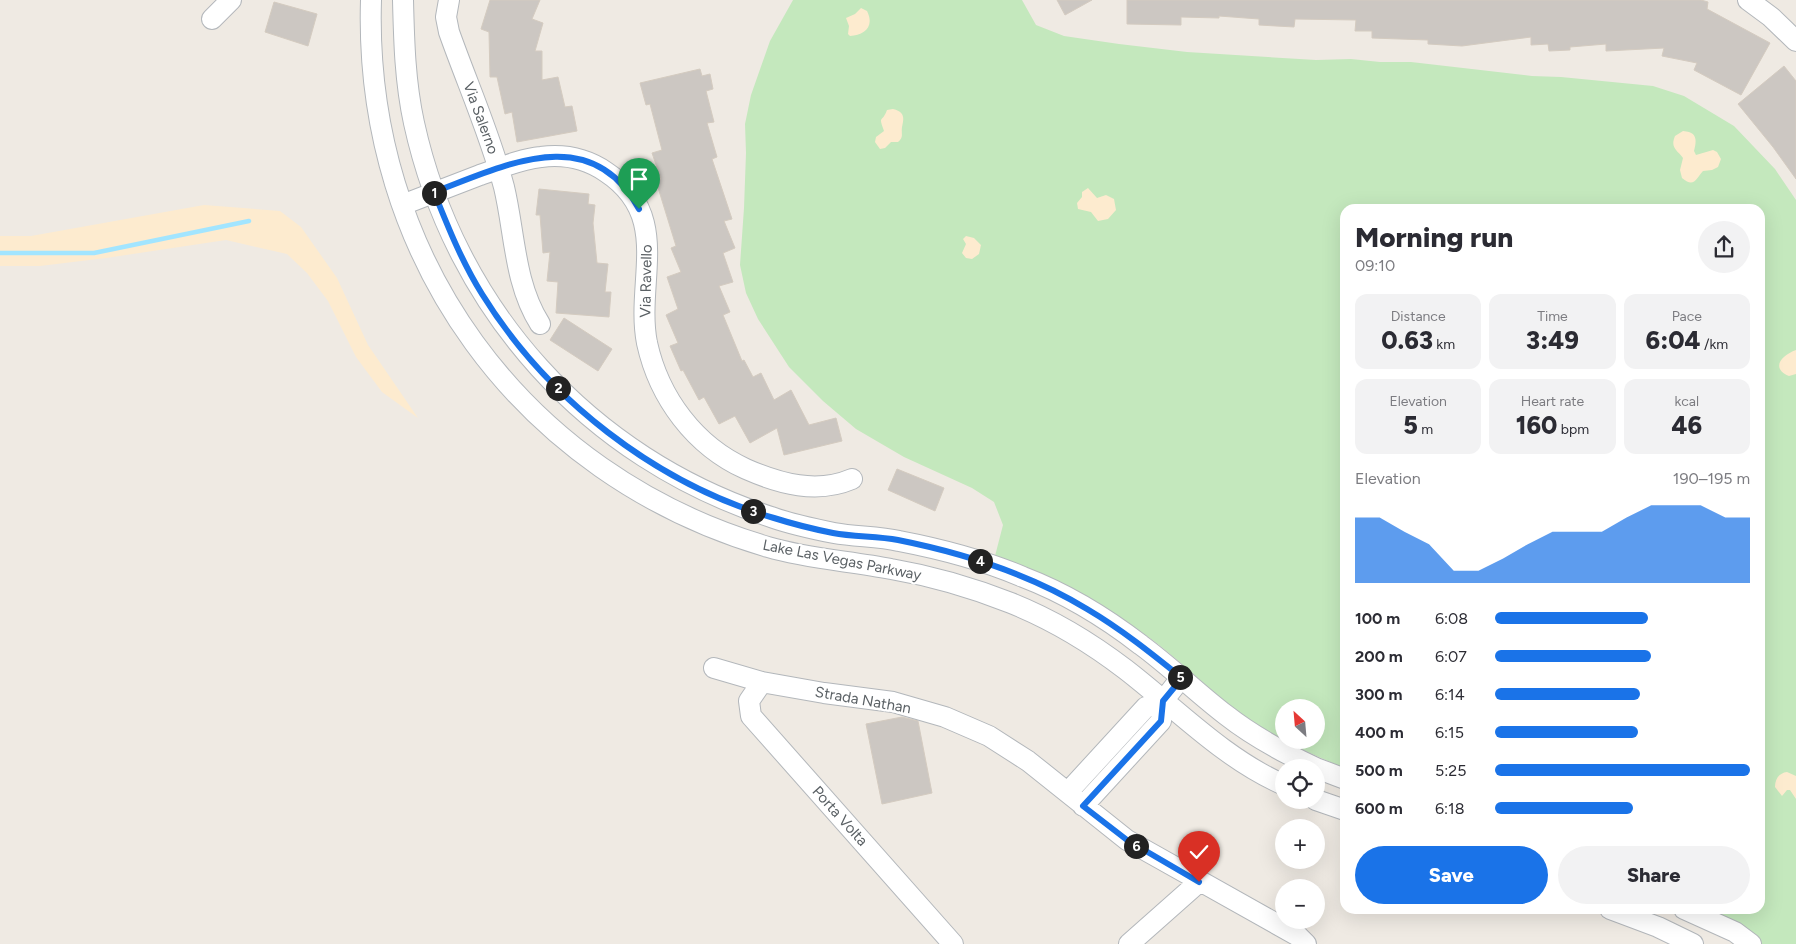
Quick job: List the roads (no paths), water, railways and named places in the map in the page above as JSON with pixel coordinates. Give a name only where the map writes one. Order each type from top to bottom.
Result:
[{"type":"street","points":[[212,19],[231,0]]},
{"type":"street","name":"Lake Las Vegas Parkway","points":[[371,0],[370,36],[375,102],[389,168],[411,231],[440,291],[473,342],[518,396],[556,433],[604,470],[656,502],[712,528],[770,548],[830,560],[891,569],[954,583],[1014,604],[1071,633],[1124,668],[1229,753],[1275,780]]},
{"type":"street","name":"Lake Las Vegas Parkway","points":[[403,0],[404,59],[413,121],[434,192],[452,239],[482,294],[518,345],[567,397],[607,432],[659,467],[714,496],[773,518],[833,533],[896,540],[962,555],[1025,577],[1085,608],[1141,645],[1227,716],[1258,738],[1299,759]]},
{"type":"street","name":"Via Salerno","points":[[448,0],[446,16],[449,32],[492,146],[506,196],[524,292],[540,324]]},
{"type":"street","points":[[1758,2],[1796,41]]},
{"type":"street","name":"Via Ravello","points":[[402,205],[498,168],[540,157],[572,158],[602,170],[620,183],[630,195],[643,219],[648,241],[644,322],[652,361],[658,379],[670,403],[690,429],[705,443],[738,465],[756,474],[800,486],[826,487],[852,479]]},
{"type":"street","name":"Strada Nathan","points":[[714,668],[762,682],[824,693],[893,702],[945,717],[989,736],[1028,761],[1127,840],[1199,882],[1290,931],[1306,944]]},
{"type":"street","points":[[1068,792],[1146,707],[1163,701],[1182,678]]},
{"type":"street","name":"Porta Volta","points":[[762,682],[749,701],[751,716],[953,944]]},
{"type":"street","points":[[1083,806],[1161,721],[1163,701]]},
{"type":"street","name":"Lake Las Vegas Parkway","points":[[1325,771],[1340,777]]},
{"type":"street","points":[[1325,803],[1340,808]]},
{"type":"street","points":[[1129,944],[1199,882]]},
{"type":"street","points":[[1623,914],[1658,927],[1693,944]]},
{"type":"street","points":[[1695,914],[1735,932],[1750,944]]},
{"type":"waterway","points":[[0,253],[94,253],[249,221]]}]
